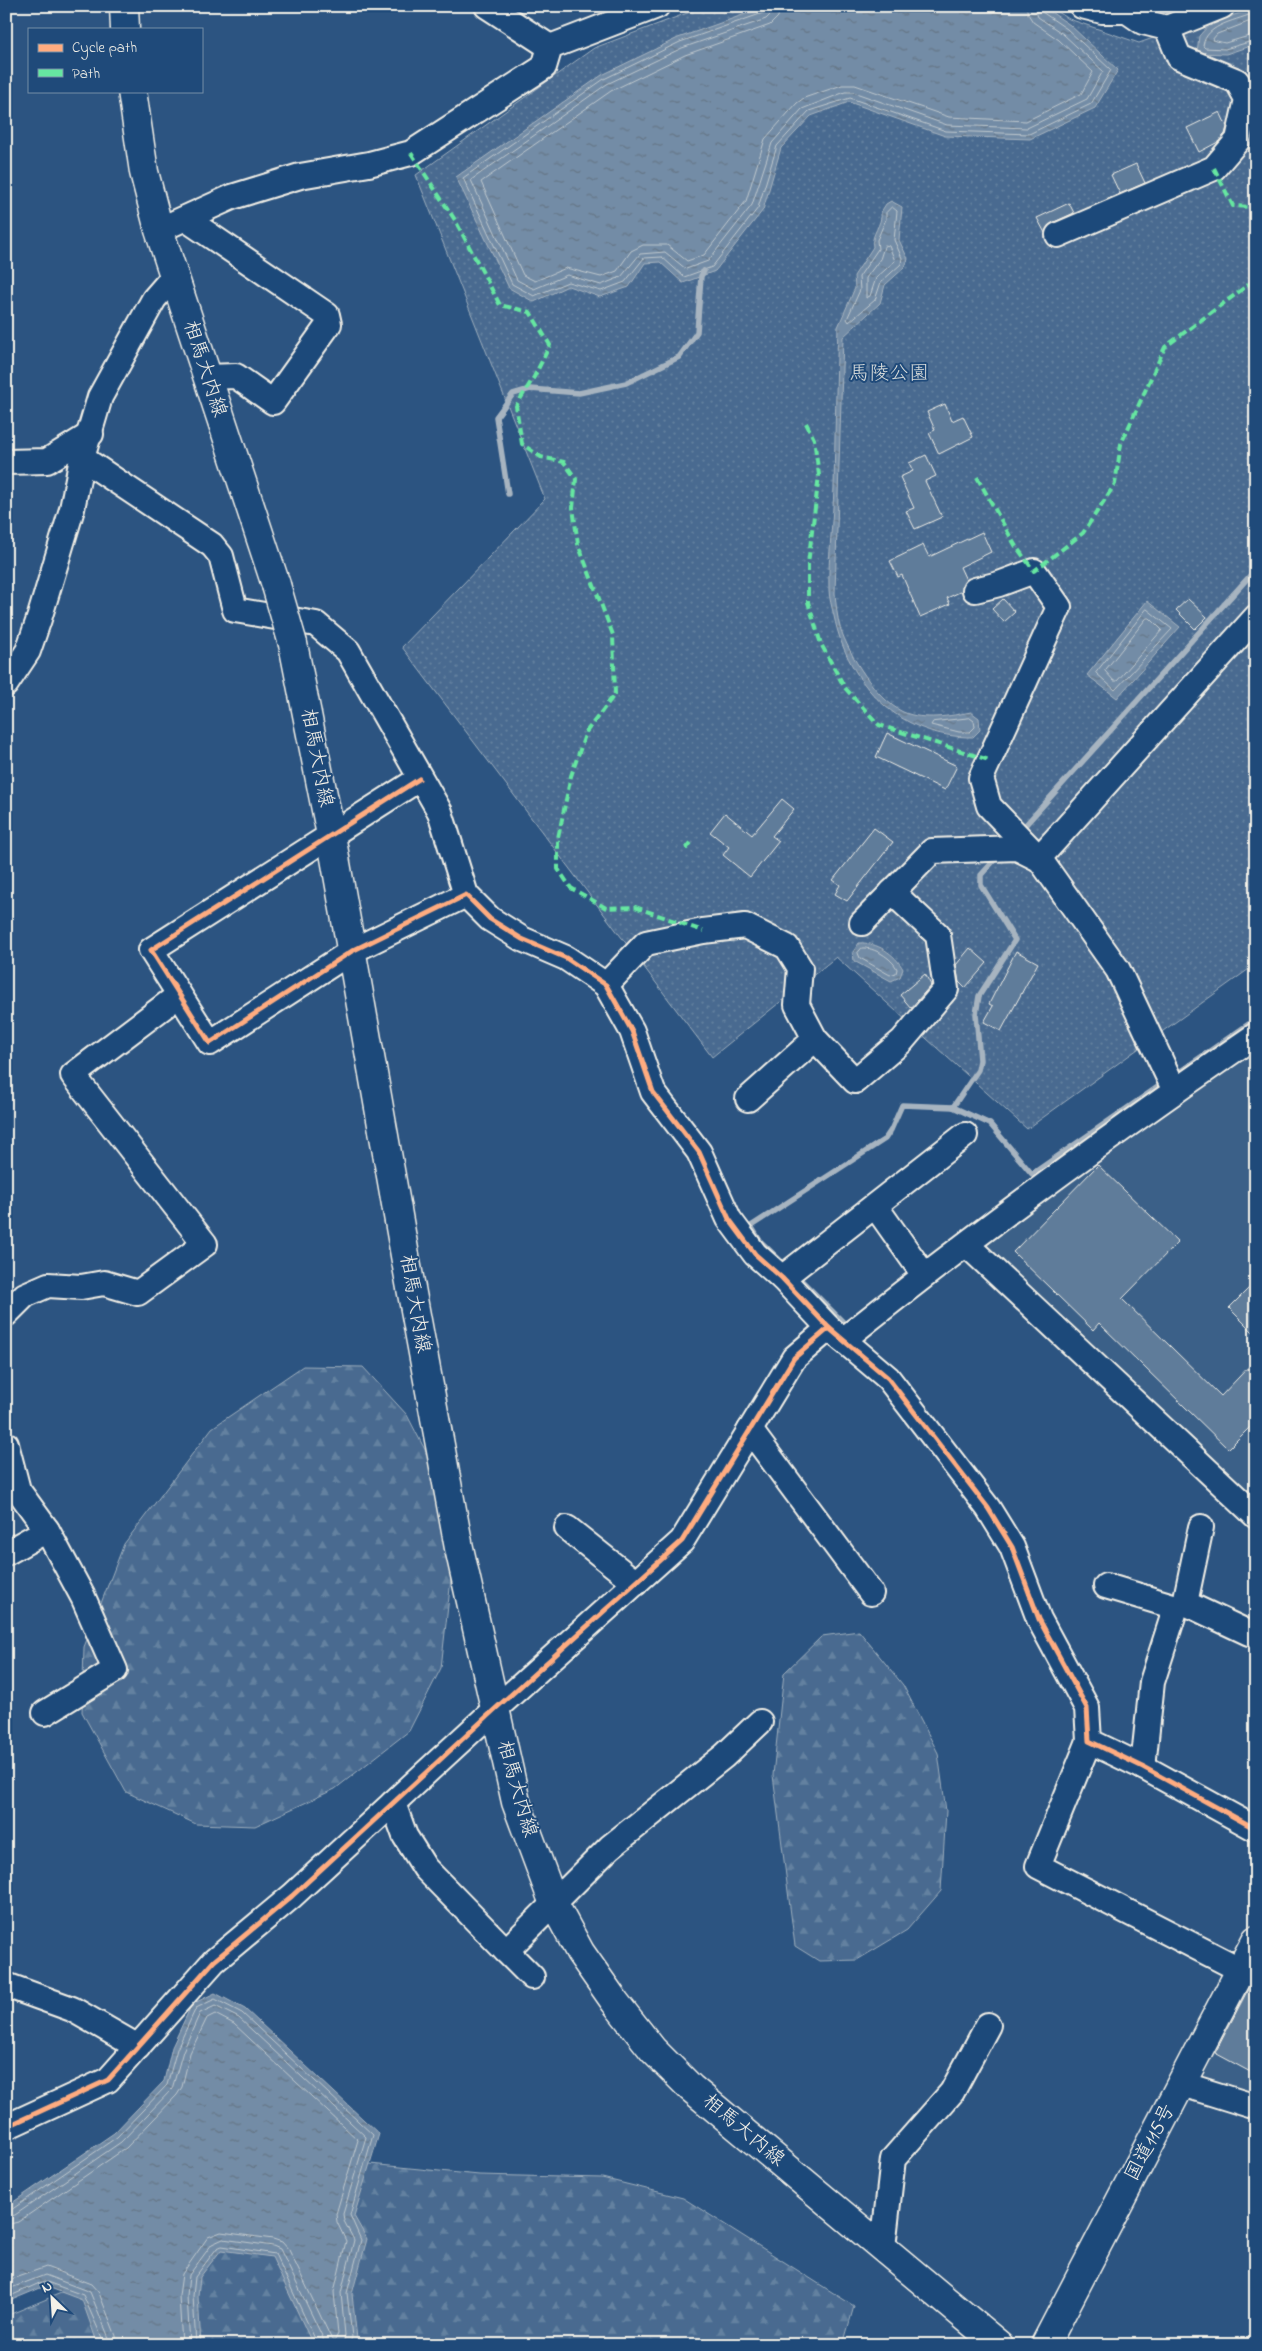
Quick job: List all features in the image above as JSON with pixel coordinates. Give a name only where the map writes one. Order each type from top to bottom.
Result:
[{"type":"main road","points":[[124,6],[125,28]]},
{"type":"main road","name":"相馬大内線","points":[[132,92],[144,172],[159,230],[276,585],[293,644],[331,834],[459,1548],[516,1802],[554,1904],[580,1952],[614,2002],[653,2050],[692,2088],[998,2345]]},
{"type":"main road","name":"国道115号","points":[[1045,2345],[1256,1940]]},
{"type":"street","points":[[487,6],[550,47]]},
{"type":"street","points":[[550,47],[657,6]]},
{"type":"street","points":[[1082,6],[1102,11],[1127,11],[1143,22],[1167,28],[1222,6]]},
{"type":"street","points":[[1058,234],[1214,168],[1238,140],[1247,100],[1237,81],[1179,56],[1167,28]]},
{"type":"street","points":[[159,230],[232,197],[300,176],[370,164],[411,153],[544,67],[550,47]]},
{"type":"street","points":[[186,219],[327,315],[329,324],[273,402],[236,376],[206,377]]},
{"type":"street","points":[[7,680],[28,651],[39,619],[72,509],[82,458],[91,434],[100,397],[154,299],[174,276]]},
{"type":"street","points":[[6,462],[47,461],[91,434]]},
{"type":"street","points":[[82,458],[212,545],[221,556],[235,610],[316,624],[348,651],[440,812],[466,895],[490,918],[522,939],[566,958],[606,985],[632,1031],[653,1092],[699,1152],[729,1219],[755,1254],[782,1278],[836,1334],[888,1378],[988,1508],[1012,1547],[1039,1619],[1088,1708],[1089,1741],[1038,1866],[1241,1970]]},
{"type":"street","points":[[975,590],[1034,570],[1059,607],[1013,712],[981,778],[989,806],[1039,858],[1118,970],[1175,1091]]},
{"type":"street","points":[[1039,858],[1256,618]]},
{"type":"street","points":[[420,779],[151,950],[210,1043],[352,951],[466,895]]},
{"type":"street","points":[[862,923],[932,850],[1017,848],[1039,858]]},
{"type":"street","points":[[606,985],[646,943],[703,931],[745,926],[787,947],[800,968],[797,1005],[815,1039],[856,1081],[902,1041],[946,989],[938,935],[892,892]]},
{"type":"street","points":[[6,1314],[25,1295],[48,1285],[81,1287],[104,1283],[138,1293],[205,1244],[73,1075],[179,995]]},
{"type":"street","points":[[6,2127],[108,2080],[214,1961],[292,1896],[494,1710],[682,1541],[794,1358],[836,1334],[924,1275],[1175,1091],[1256,1035]]},
{"type":"street","points":[[748,1099],[815,1039]]},
{"type":"street","points":[[782,1278],[876,1207],[965,1135]]},
{"type":"street","points":[[876,1207],[924,1275]]},
{"type":"street","points":[[967,1244],[1256,1516]]},
{"type":"street","points":[[750,1430],[871,1593]]},
{"type":"street","points":[[6,1444],[18,1490],[47,1530],[83,1596],[115,1670],[45,1712]]},
{"type":"street","points":[[1143,1767],[1152,1682],[1181,1605],[1201,1527]]},
{"type":"street","points":[[567,1528],[636,1583]]},
{"type":"street","points":[[6,1553],[47,1530]]},
{"type":"street","points":[[1106,1586],[1181,1605],[1249,1633]]},
{"type":"street","points":[[506,1951],[610,1847],[724,1756],[760,1722]]},
{"type":"street","points":[[1089,1741],[1143,1767],[1256,1830]]},
{"type":"street","points":[[393,1803],[405,1836],[425,1868],[532,1977]]},
{"type":"street","points":[[6,1985],[72,2008],[138,2046]]},
{"type":"street","points":[[883,2247],[893,2159],[952,2092],[988,2025]]},
{"type":"street","points":[[1182,2084],[1256,2107]]},
{"type":"shaded area","points":[[1256,1050],[1256,1500],[982,1247]]},
{"type":"shaded area","points":[[1256,1967],[1256,2098],[1197,2080]]},
{"type":"green space","name":"馬陵公園","points":[[706,6],[1049,6],[1069,19],[1139,43],[1244,6],[1256,6],[1256,964],[1027,1129],[836,957],[712,1057],[402,647],[545,499],[416,175],[594,48]]},
{"type":"green space","points":[[303,1366],[363,1367],[407,1415],[438,1475],[451,1579],[441,1668],[409,1731],[335,1789],[255,1826],[196,1824],[126,1792],[82,1712],[84,1647],[124,1544],[212,1428]]},
{"type":"green space","points":[[859,1631],[903,1685],[938,1753],[946,1811],[941,1891],[907,1930],[857,1960],[819,1961],[795,1946],[773,1775],[784,1673],[822,1636]]},
{"type":"green space","points":[[370,2164],[479,2175],[602,2178],[683,2198],[854,2306],[843,2345],[6,2345],[6,2316]]},
{"type":"water","points":[[768,6],[1042,6],[1070,25],[1118,70],[1095,108],[1030,139],[945,136],[849,102],[811,116],[781,148],[763,210],[715,271],[683,283],[660,262],[645,263],[629,287],[600,297],[568,286],[534,302],[509,288],[456,177],[602,75],[678,38]]},
{"type":"water","points":[[1256,7],[1256,44],[1226,54],[1197,53],[1199,36],[1210,24]]},
{"type":"water","points":[[891,201],[902,207],[899,240],[908,259],[905,267],[885,285],[880,303],[843,337],[835,593],[837,615],[844,638],[857,663],[874,687],[893,706],[911,715],[928,717],[971,712],[979,718],[980,730],[973,737],[947,735],[922,728],[901,717],[881,703],[865,685],[851,664],[841,641],[830,596],[829,564],[834,487],[838,327],[855,288],[854,276],[873,247],[873,238],[880,221],[881,212],[886,204]]},
{"type":"water","points":[[1147,601],[1180,627],[1117,698],[1087,675]]},
{"type":"water","points":[[859,943],[879,947],[895,958],[903,969],[900,977],[891,981],[854,961],[853,952]]},
{"type":"water","points":[[215,1993],[245,2009],[379,2134],[354,2216],[367,2239],[352,2294],[357,2339],[353,2345],[313,2345],[272,2257],[221,2250],[200,2277],[198,2296],[201,2345],[98,2345],[82,2300],[45,2286],[6,2304],[6,2207],[114,2133],[164,2081],[172,2047],[192,2004]]},
{"type":"building","points":[[1220,112],[1227,127],[1225,134],[1218,142],[1199,152],[1187,128]]},
{"type":"building","points":[[1136,164],[1145,183],[1120,194],[1111,175]]},
{"type":"building","points":[[1069,203],[1074,213],[1052,223],[1045,233],[1037,218]]},
{"type":"building","points":[[945,404],[952,421],[963,416],[973,437],[939,454],[929,433],[935,430],[927,412]]},
{"type":"building","points":[[926,455],[936,476],[925,481],[942,517],[915,529],[906,511],[914,508],[900,477],[913,471],[909,463]]},
{"type":"building","points":[[982,532],[991,552],[960,567],[966,580],[962,591],[947,598],[950,604],[920,617],[902,575],[898,577],[890,561],[923,545],[929,557]]},
{"type":"building","points":[[1003,599],[1015,612],[1004,622],[992,609]]},
{"type":"building","points":[[1188,599],[1207,617],[1195,629],[1176,610]]},
{"type":"building","points":[[887,733],[957,766],[945,790],[876,757]]},
{"type":"building","points":[[782,799],[794,809],[772,836],[779,841],[750,877],[723,855],[729,847],[710,832],[725,813],[752,835]]},
{"type":"building","points":[[874,828],[893,842],[847,901],[835,894],[840,885],[833,880]]},
{"type":"building","points":[[970,948],[987,963],[965,988],[959,982],[956,965]]},
{"type":"building","points":[[1016,951],[1038,963],[1001,1031],[984,1022],[993,1006],[989,1004]]},
{"type":"building","points":[[925,974],[931,985],[911,1008],[900,995]]},
{"type":"building","points":[[1098,1165],[1178,1242],[1122,1299],[1221,1396],[1256,1359],[1256,1421],[1228,1449],[1099,1323],[1093,1330],[1013,1252]]},
{"type":"building","points":[[1256,1281],[1256,1335],[1229,1308]]},
{"type":"building","points":[[1256,1974],[1256,2075],[1215,2053]]},
{"type":"waterway","points":[[508,494],[496,417],[513,394],[530,389],[579,393],[626,383],[679,357],[697,332],[701,276],[704,271]]},
{"type":"waterway","points":[[1020,831],[1256,569]]},
{"type":"waterway","points":[[953,1107],[978,1070],[980,1060],[976,1014],[979,996],[1015,940],[981,885],[981,875],[999,855]]},
{"type":"waterway","points":[[1175,1075],[1256,1019]]},
{"type":"waterway","points":[[786,1266],[760,1241],[751,1226],[885,1139],[902,1105],[953,1107],[990,1124],[1032,1174],[1165,1082]]},
{"type":"waterway","points":[[795,1274],[843,1322]]},
{"type":"marked path","points":[[411,153],[455,220],[500,305],[530,312],[550,345],[534,377],[516,406],[522,444],[541,457],[564,462],[576,479],[573,508],[578,544],[613,635],[615,694],[586,732],[571,776],[558,838],[558,869],[571,888],[606,908],[635,907],[703,931]]},
{"type":"marked path","points":[[1214,168],[1233,206],[1254,207],[1256,209]]},
{"type":"marked path","points":[[977,477],[1015,545],[1034,571],[1083,533],[1115,484],[1121,444],[1165,347],[1256,279]]},
{"type":"marked path","points":[[806,423],[814,439],[819,475],[808,564],[808,602],[821,644],[845,688],[879,725],[989,760]]},
{"type":"marked path","points":[[686,849],[693,840]]},
{"type":"cycle path","points":[[419,779],[151,950],[210,1043],[352,951],[466,895],[490,919],[522,939],[566,958],[606,985],[632,1031],[653,1092],[699,1152],[729,1219],[755,1254],[782,1278],[829,1328],[888,1378],[988,1508],[1012,1547],[1039,1619],[1087,1708],[1089,1741],[1143,1767],[1256,1829]]},
{"type":"cycle path","points":[[6,2127],[108,2080],[214,1961],[292,1896],[494,1710],[682,1541],[794,1358],[829,1328]]}]
